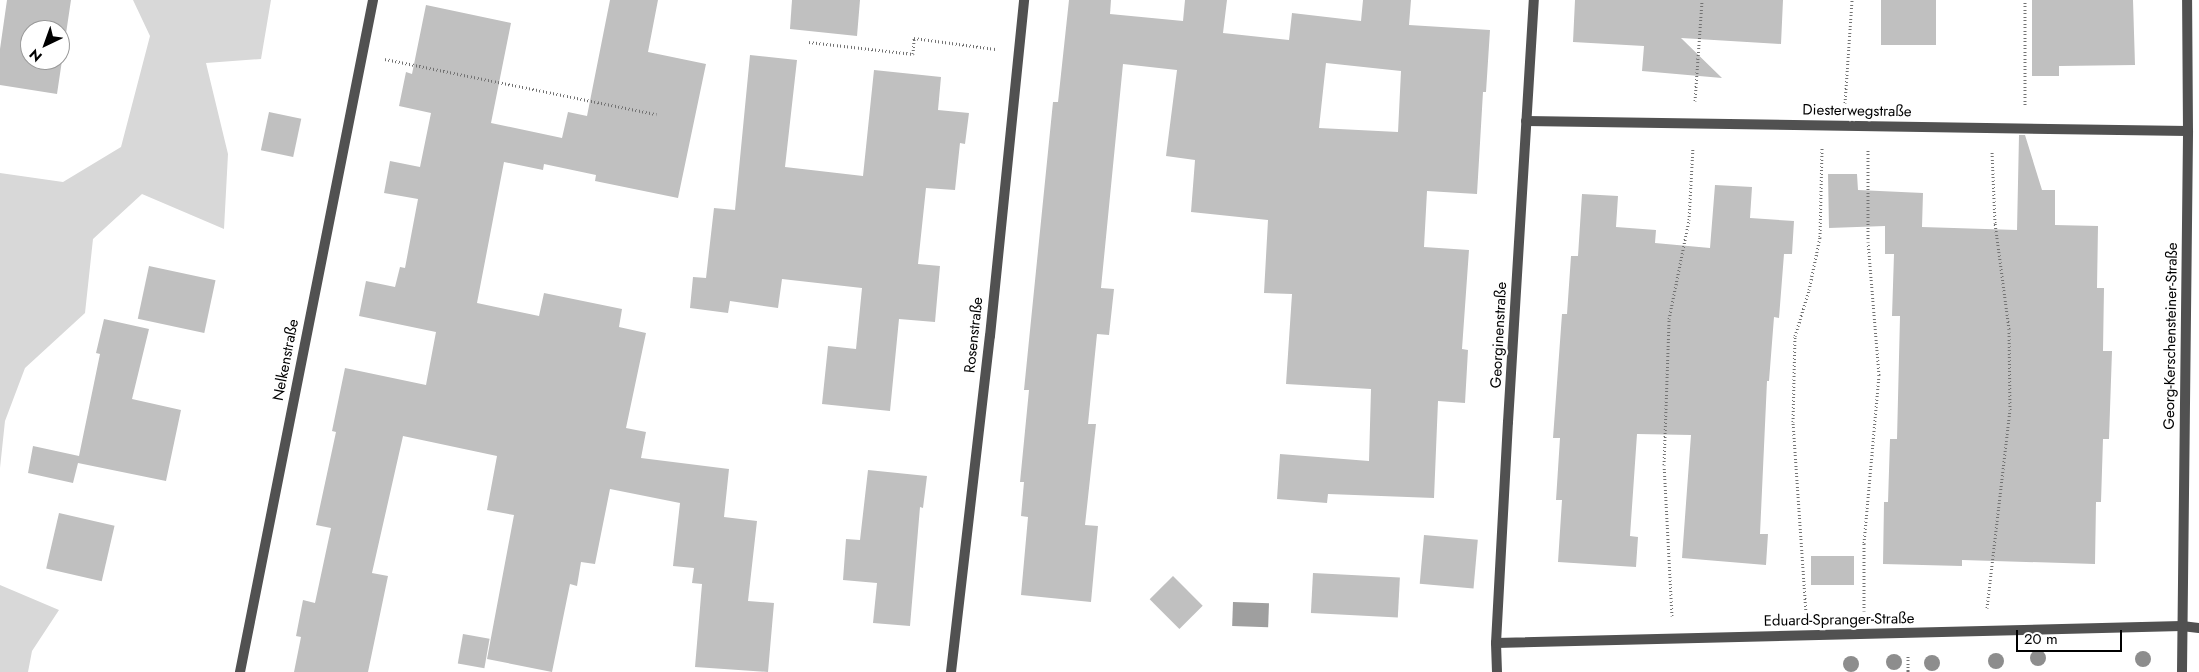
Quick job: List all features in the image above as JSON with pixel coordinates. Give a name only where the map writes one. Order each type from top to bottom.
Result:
[{"type":"street","name":"Nelkenstraße","points":[[240,672],[373,0]]},
{"type":"street","name":"Rosenstraße","points":[[951,672],[990,336],[1024,0]]},
{"type":"street","name":"Georginenstraße","points":[[1497,672],[1496,643],[1534,0]]},
{"type":"street","name":"Georg-Kerschensteiner-Straße","points":[[2182,672],[2188,131],[2187,0]]},
{"type":"street","name":"Diesterwegstraße","points":[[1526,121],[2188,131]]},
{"type":"street","name":"Eduard-Spranger-Straße","points":[[1496,643],[2182,626],[2199,628]]},
{"type":"path","points":[[1673,639],[1664,465],[1669,319],[1689,220],[1702,0]]},
{"type":"path","points":[[1844,126],[1852,0]]},
{"type":"path","points":[[2025,0],[2025,128]]},
{"type":"path","points":[[809,42],[913,54],[914,38],[1018,52]]},
{"type":"path","points":[[362,54],[656,114]]},
{"type":"path","points":[[1809,636],[1800,541],[1793,422],[1794,374],[1795,336],[1809,290],[1820,237],[1822,126]]},
{"type":"path","points":[[1864,634],[1864,543],[1879,375],[1868,242],[1868,126]]},
{"type":"path","points":[[1984,631],[1998,528],[2010,410],[2009,329],[1995,223],[1991,128]]},
{"type":"shaded area","points":[[133,0],[271,0],[261,59],[206,63],[228,154],[224,229],[142,194],[93,239],[85,313],[25,368],[5,421],[0,468],[0,173],[63,182],[121,147],[150,36]]},
{"type":"shaded area","points":[[0,585],[59,610],[32,651],[28,672],[0,672]]},
{"type":"shaded area","points":[[1233,602],[1269,603],[1268,627],[1232,626]]},
{"type":"building","points":[[7,0],[71,0],[68,20],[20,20],[20,70],[61,70],[57,94],[0,85],[0,49]]},
{"type":"building","points":[[610,0],[658,0],[648,52],[706,64],[678,198],[595,181],[596,175],[544,164],[543,170],[504,162],[477,303],[539,316],[544,293],[622,309],[619,327],[646,333],[626,428],[646,432],[641,458],[729,469],[724,517],[757,521],[748,601],[774,603],[768,672],[695,667],[702,584],[692,583],[694,568],[673,566],[680,503],[610,489],[595,564],[581,562],[577,586],[570,584],[552,672],[487,659],[514,515],[487,510],[497,456],[403,436],[372,573],[388,576],[368,672],[294,672],[301,637],[296,636],[303,600],[315,603],[331,528],[316,525],[336,432],[332,431],[345,368],[426,385],[436,332],[359,316],[366,281],[395,287],[400,267],[405,268],[418,199],[384,193],[390,161],[420,167],[431,113],[399,106],[406,72],[412,74],[426,5],[511,23],[491,123],[562,138],[568,112],[587,116]]},
{"type":"building","points":[[792,0],[860,0],[857,36],[790,29]]},
{"type":"building","points":[[1069,0],[1111,0],[1110,14],[1183,21],[1185,0],[1227,0],[1223,33],[1289,40],[1292,13],[1361,21],[1363,0],[1411,0],[1409,25],[1490,30],[1486,92],[1483,92],[1477,194],[1427,191],[1424,247],[1469,250],[1462,349],[1468,350],[1465,403],[1438,401],[1434,498],[1328,494],[1327,503],[1277,499],[1280,454],[1369,461],[1371,389],[1286,384],[1292,294],[1264,293],[1268,220],[1191,212],[1195,160],[1166,156],[1177,70],[1123,64],[1101,288],[1114,289],[1109,335],[1097,334],[1088,424],[1096,424],[1085,525],[1098,526],[1091,602],[1021,595],[1028,517],[1021,516],[1024,482],[1020,482],[1029,390],[1024,390],[1053,102],[1058,102]],"holes":[[[1326,63],[1401,71],[1398,132],[1319,128]]]},
{"type":"building","points":[[1575,0],[1783,0],[1781,44],[1681,38],[1722,78],[1642,71],[1644,46],[1573,42]]},
{"type":"building","points":[[1881,0],[1936,0],[1936,45],[1881,45]]},
{"type":"building","points":[[2032,0],[2133,0],[2135,65],[2059,66],[2059,76],[2032,76]]},
{"type":"building","points":[[750,55],[797,60],[785,167],[863,176],[874,70],[941,77],[938,110],[969,113],[965,144],[960,143],[955,190],[926,188],[918,264],[940,266],[935,322],[899,319],[890,411],[822,404],[828,346],[856,349],[862,288],[782,279],[778,308],[730,301],[728,313],[690,308],[693,277],[706,278],[714,208],[735,210]]},
{"type":"building","points":[[269,112],[301,119],[293,157],[261,150]]},
{"type":"building","points":[[2019,135],[2025,135],[2042,190],[2055,190],[2055,225],[2098,226],[2097,288],[2104,288],[2103,351],[2112,351],[2109,439],[2103,439],[2101,502],[2096,502],[2095,564],[1962,560],[1962,566],[1883,564],[1884,502],[1888,502],[1890,439],[1897,439],[1900,316],[1892,316],[1894,254],[1885,254],[1885,226],[1829,228],[1828,174],[1857,174],[1858,190],[1923,193],[1922,227],[2017,230]]},
{"type":"building","points":[[1715,185],[1752,187],[1750,218],[1794,221],[1792,254],[1784,254],[1779,318],[1774,317],[1769,381],[1767,381],[1760,534],[1768,534],[1766,565],[1682,558],[1691,435],[1637,434],[1630,536],[1638,537],[1636,567],[1558,562],[1562,500],[1556,500],[1560,438],[1553,438],[1562,314],[1567,314],[1571,256],[1578,256],[1582,194],[1618,196],[1616,227],[1656,230],[1655,243],[1710,248]]},
{"type":"building","points":[[149,266],[216,280],[204,333],[138,319]]},
{"type":"building","points":[[104,319],[149,329],[132,399],[181,410],[166,481],[78,463],[73,483],[28,473],[33,446],[79,456],[100,354],[96,353]]},
{"type":"building","points":[[868,470],[927,476],[923,508],[920,507],[910,626],[873,623],[877,583],[843,580],[846,539],[860,540]]},
{"type":"building","points":[[59,513],[115,526],[102,581],[46,569]]},
{"type":"building","points":[[1424,535],[1478,540],[1474,589],[1420,584]]},
{"type":"building","points":[[1811,556],[1854,556],[1854,585],[1811,585]]},
{"type":"building","points":[[1313,573],[1400,578],[1398,617],[1311,613]]},
{"type":"building","points":[[1173,576],[1203,606],[1179,629],[1150,599]]},
{"type":"building","points":[[463,634],[490,639],[484,668],[458,664]]}]
